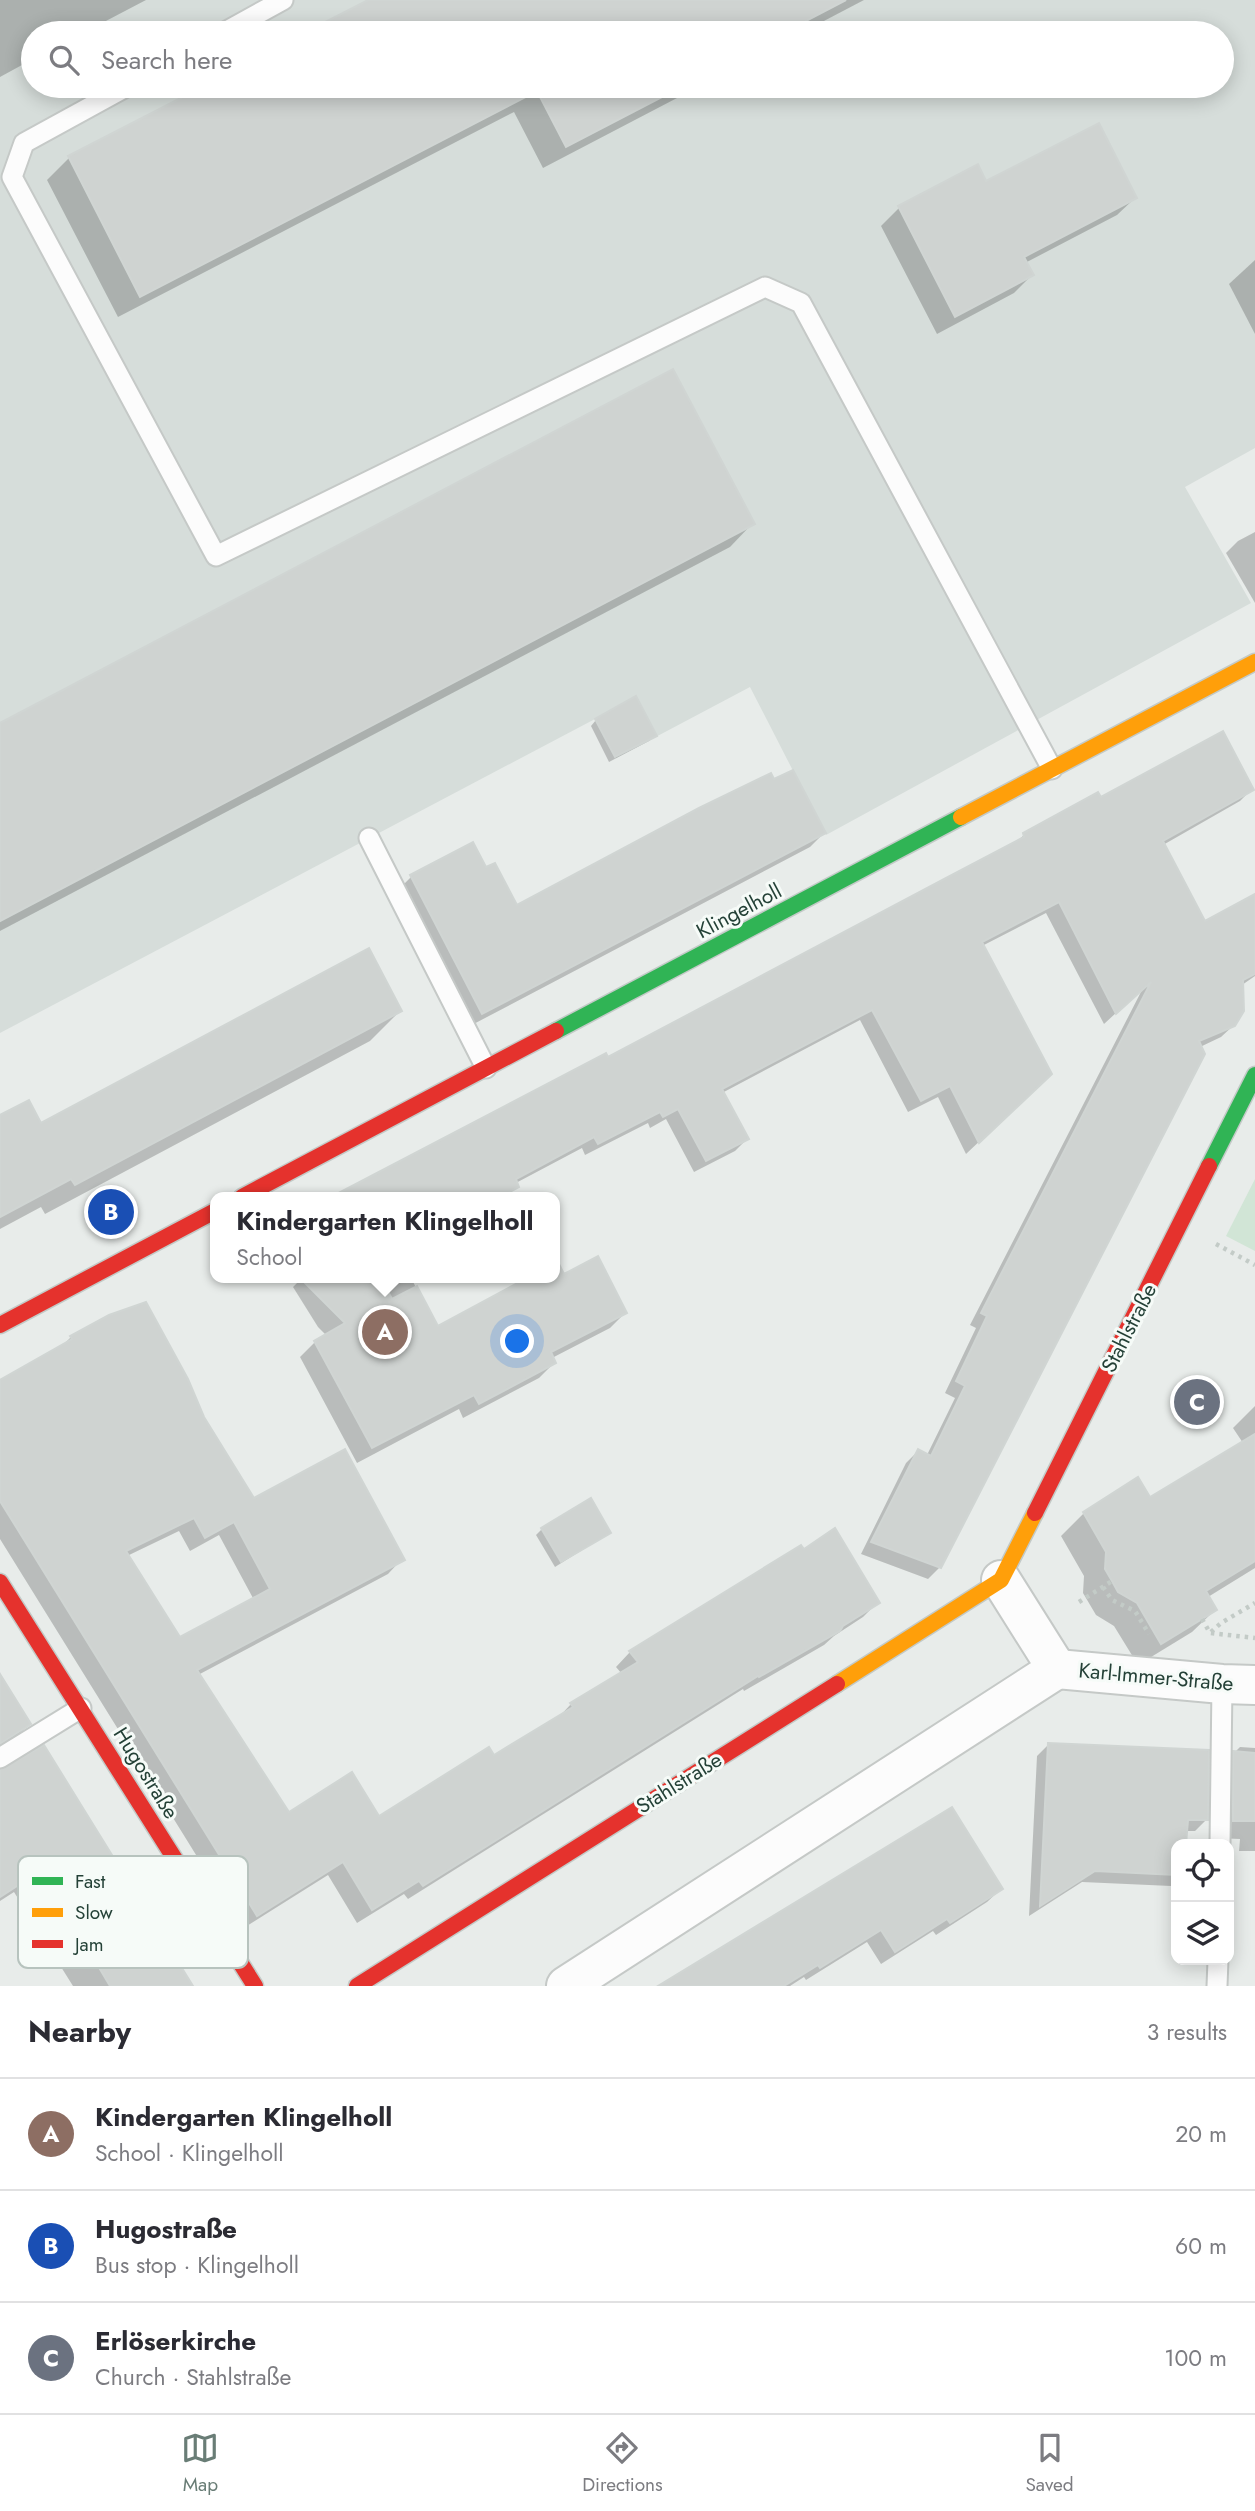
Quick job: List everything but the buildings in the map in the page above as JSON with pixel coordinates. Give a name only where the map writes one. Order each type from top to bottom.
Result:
[{"type":"street","name":"Klingelholl","points":[[251,1192],[1255,662]]},
{"type":"street","name":"Stahlstraße","points":[[358,1986],[1001,1580],[1255,1075]]},
{"type":"street","points":[[0,1325],[210,1214]]},
{"type":"street","points":[[566,1986],[1057,1669],[1001,1580]]},
{"type":"street","name":"Hugostraße","points":[[0,1582],[174,1856]]},
{"type":"street","name":"Karl-Immer-Straße","points":[[1057,1669],[1239,1684]]},
{"type":"street","name":"Hugostraße","points":[[244,1968],[255,1986]]},
{"type":"lane","points":[[245,21],[283,0]]},
{"type":"lane","points":[[106,98],[24,143],[12,177],[216,556],[765,287],[801,303],[1052,769]]},
{"type":"lane","points":[[369,838],[486,1068]]},
{"type":"lane","points":[[1221,1839],[1239,1684]]},
{"type":"lane","points":[[0,1758],[81,1708]]},
{"type":"lane","points":[[1217,1965],[1217,1986]]},
{"type":"path","points":[[1079,1602],[1112,1581]]},
{"type":"path","points":[[1103,1587],[1112,1600],[1135,1611],[1154,1643]]},
{"type":"path","points":[[1210,1633],[1221,1623],[1255,1603]]},
{"type":"path","points":[[1202,1619],[1210,1633]]},
{"type":"path","points":[[1210,1633],[1255,1638]]},
{"type":"shaded area","points":[[0,0],[1255,0],[1255,448],[1185,487],[1251,603],[826,835],[750,687],[616,758],[595,719],[0,1033]]},
{"type":"green space","points":[[1255,1179],[1255,1251],[1226,1236]]},
{"type":"traffic: fast","points":[[556,1031],[961,817]]},
{"type":"traffic: fast","points":[[1209,1166],[1255,1075]]},
{"type":"traffic: slow","points":[[961,817],[1255,662]]},
{"type":"traffic: slow","points":[[837,1684],[1001,1580],[1035,1513]]},
{"type":"traffic: jam","points":[[251,1192],[556,1031]]},
{"type":"traffic: jam","points":[[1035,1513],[1209,1166]]},
{"type":"traffic: jam","points":[[0,1325],[210,1214]]},
{"type":"traffic: jam","points":[[0,1582],[173,1856]]},
{"type":"traffic: jam","points":[[357,1986],[837,1684]]},
{"type":"traffic: jam","points":[[244,1968],[255,1986]]},
{"type":"place","name":"Hugostraße","points":[[111,1212]]},
{"type":"place","name":"Kindergarten Klingelholl","points":[[385,1332]]},
{"type":"place","name":"Erlöserkirche","points":[[1197,1402]]}]
